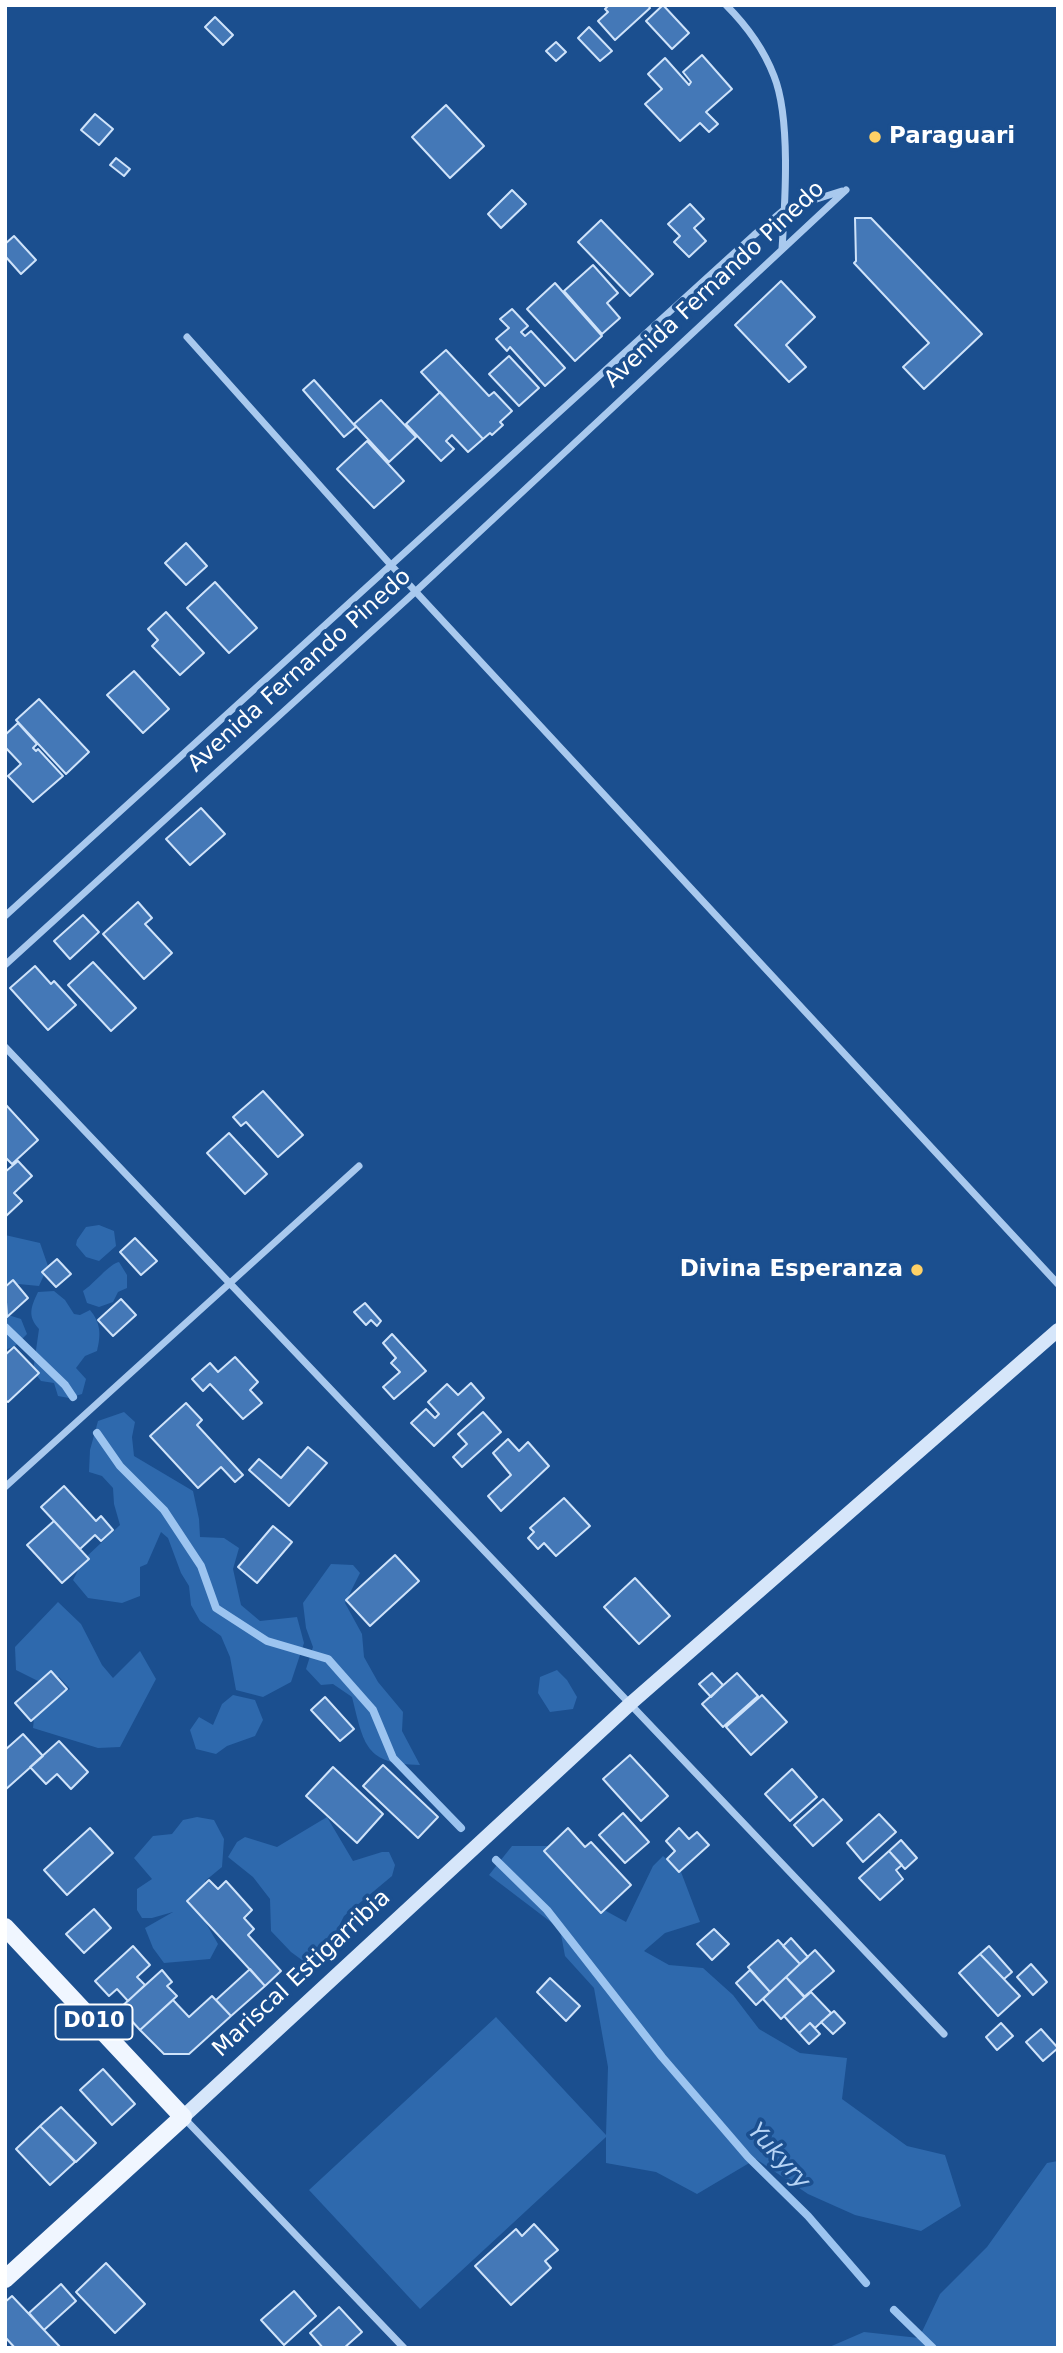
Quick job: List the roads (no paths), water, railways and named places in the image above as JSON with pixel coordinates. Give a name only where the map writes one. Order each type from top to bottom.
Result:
[{"type":"main road","name":"D010","points":[[5,1927],[183,2117]]},
{"type":"main road","name":"Mariscal Estigarribia","points":[[5,2279],[183,2117]]},
{"type":"street","points":[[726,5],[745,24],[775,77],[783,122],[785,209],[782,249]]},
{"type":"street","name":"Avenida Fernando Pinedo","points":[[5,916],[390,564],[785,209],[846,190],[415,592],[5,965]]},
{"type":"street","points":[[187,337],[415,592],[1058,1284]]},
{"type":"street","points":[[5,1047],[944,2034]]},
{"type":"street","points":[[5,1487],[359,1166]]},
{"type":"street","name":"Mariscal Estigarribia","points":[[183,2117],[630,1704],[1058,1330]]},
{"type":"street","points":[[183,2117],[404,2348]]},
{"type":"waterway","points":[[5,1327],[65,1385],[73,1397]]},
{"type":"waterway","points":[[97,1433],[120,1466],[164,1510],[201,1566],[216,1608],[267,1641],[328,1659],[373,1710],[393,1758],[461,1828]]},
{"type":"waterway","name":"Yukyry","points":[[496,1860],[547,1910],[662,2057],[748,2157],[808,2216],[866,2283]]},
{"type":"waterway","name":"Yukyry","points":[[894,2310],[933,2348]]},
{"type":"place","name":"Paraguari","points":[[875,137]]},
{"type":"place","name":"Divina Esperanza","points":[[917,1270]]}]
